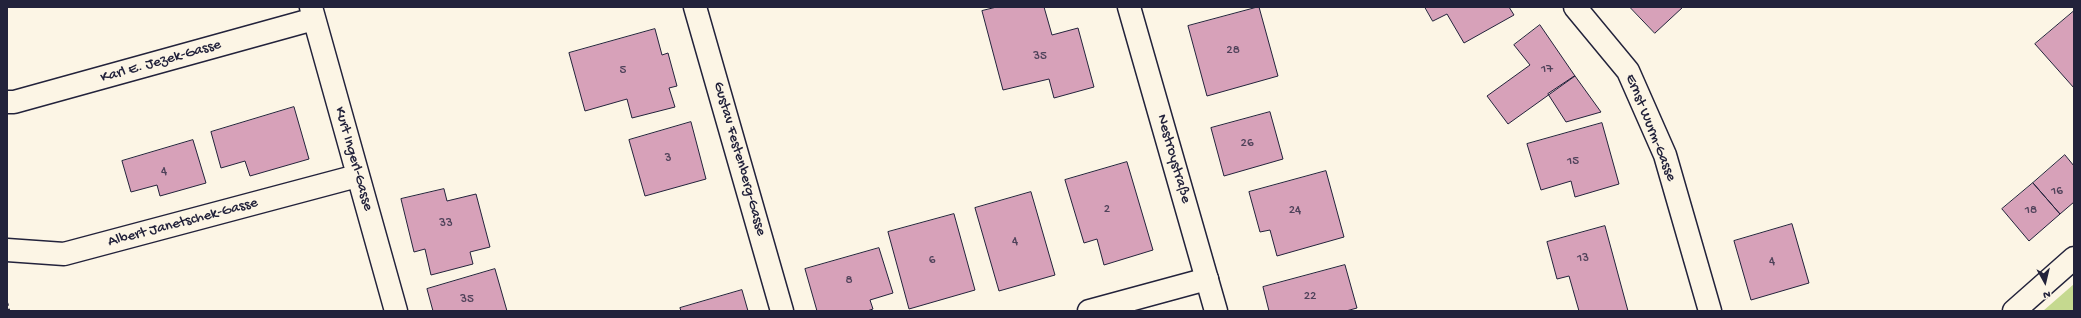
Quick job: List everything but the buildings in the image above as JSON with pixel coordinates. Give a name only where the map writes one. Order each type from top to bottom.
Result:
[{"type":"street","name":"Gustav Festenberg-Gasse","points":[[695,7],[782,311]]},
{"type":"street","name":"Nestroystraße","points":[[1130,7],[1216,311]]},
{"type":"street","name":"Ernst Wurm-Gasse","points":[[1575,7],[1628,71],[1664,155],[1710,311]]},
{"type":"street","name":"Karl E. Jezek-Gasse","points":[[7,102],[14,102],[312,13]]},
{"type":"street","name":"Kurt Ingerl-Gasse","points":[[312,13],[396,311]]},
{"type":"street","name":"Albert Janetschek-Gasse","points":[[7,250],[64,254],[357,176]]},
{"type":"street","points":[[2014,311],[2074,258]]},
{"type":"street","points":[[1089,311],[1206,279]]},
{"type":"path","points":[[7,303],[9,311]]},
{"type":"green space","points":[[2074,284],[2074,311],[2043,311]]}]
